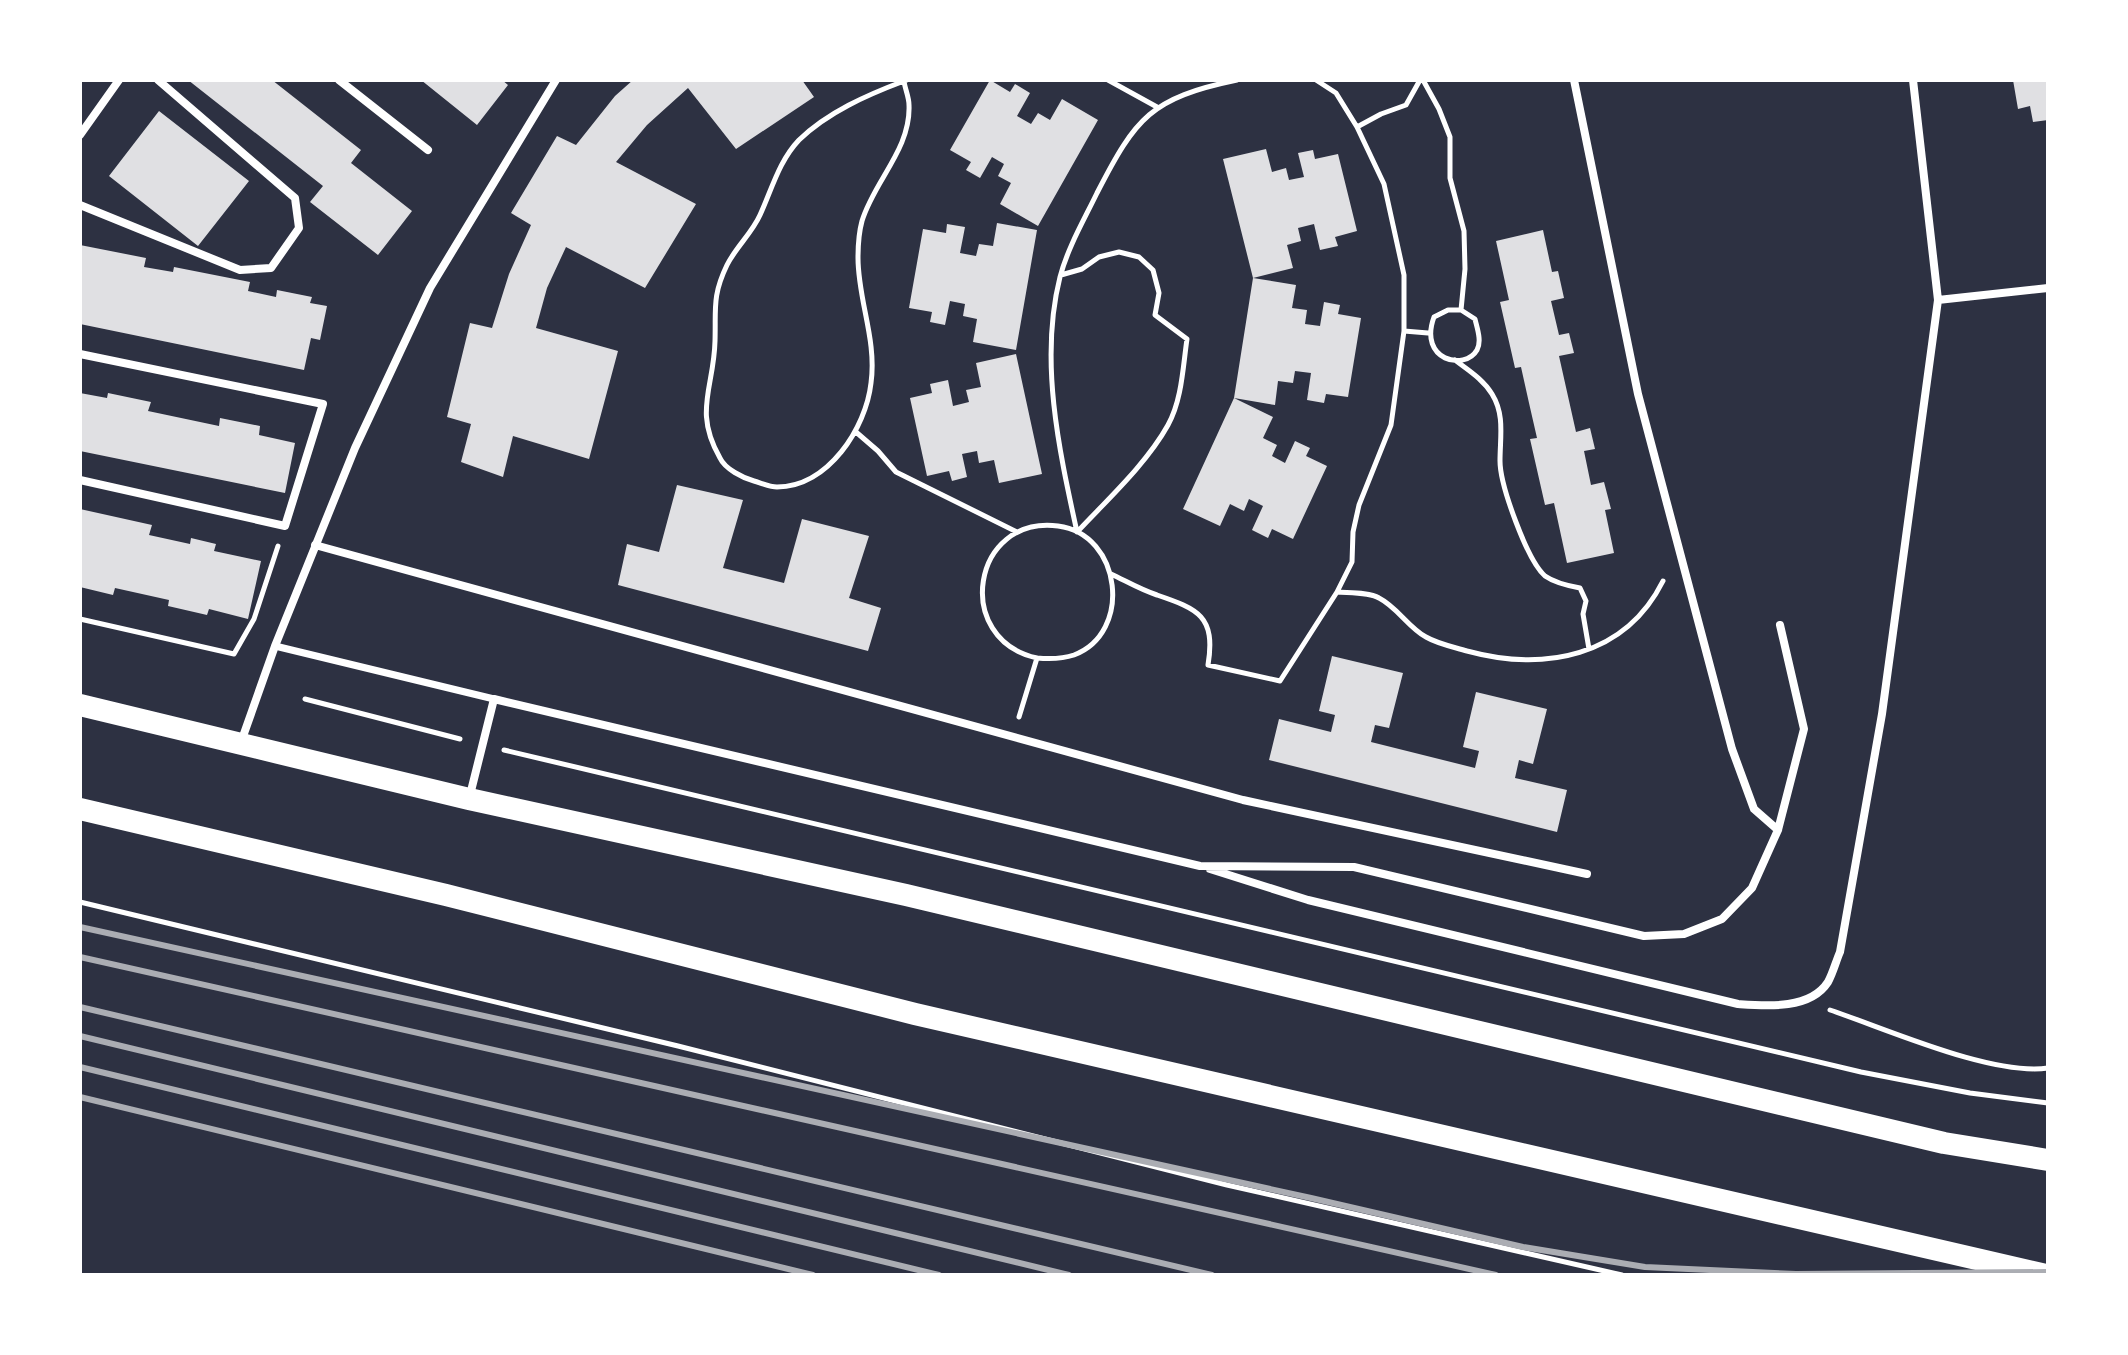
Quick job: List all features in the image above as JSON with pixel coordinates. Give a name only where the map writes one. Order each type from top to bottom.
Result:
[{"type":"highway","points":[[80,705],[469,799],[906,895],[1944,1143],[2048,1160]]},
{"type":"highway","points":[[80,809],[446,895],[915,1014],[2046,1275]]},
{"type":"street","points":[[80,135],[119,80]]},
{"type":"street","points":[[80,205],[240,270],[271,268],[299,228],[295,198],[158,80]]},
{"type":"street","points":[[339,80],[428,150]]},
{"type":"street","points":[[241,743],[275,646],[355,448],[430,288],[556,80]]},
{"type":"street","points":[[1574,80],[1638,394],[1738,764],[1754,809],[1778,830]]},
{"type":"street","points":[[275,646],[1200,866],[1308,900],[1738,1004],[1779,1007],[1803,1000],[1827,984],[1840,952],[1882,714],[1938,300],[1913,80]]},
{"type":"street","points":[[1938,300],[2048,288]]},
{"type":"street","points":[[80,354],[323,404],[285,526],[80,480]]},
{"type":"street","points":[[315,545],[1243,800],[1587,874]]},
{"type":"street","points":[[1200,866],[1354,867],[1644,936],[1684,934],[1722,919],[1752,888],[1778,830],[1804,729],[1780,625]]},
{"type":"street","points":[[469,799],[494,699]]},
{"type":"path","points":[[905,80],[909,105],[906,127],[898,153],[862,221],[858,257],[872,340],[871,385],[856,432],[835,461],[808,480],[777,487],[747,479],[722,463],[709,436],[705,399],[715,341],[713,311],[728,262],[759,218],[781,165],[797,143],[814,126],[865,96],[905,80]]},
{"type":"path","points":[[1108,80],[1157,107]]},
{"type":"path","points":[[1077,532],[1063,467],[1053,382],[1053,315],[1061,275],[1076,235],[1117,153],[1133,130],[1157,107],[1186,93],[1237,80]]},
{"type":"path","points":[[1111,574],[1195,610],[1205,624],[1211,644],[1208,665],[1280,681],[1337,592],[1352,562],[1353,532],[1359,505],[1391,425],[1404,331],[1404,275],[1384,184],[1357,127],[1336,93],[1316,80]]},
{"type":"path","points":[[1357,127],[1406,105],[1421,80],[1439,109],[1450,137],[1450,178],[1464,231],[1465,269],[1461,310]]},
{"type":"path","points":[[1061,275],[1082,269],[1099,257],[1119,252],[1139,257],[1153,270],[1159,293],[1155,315],[1187,339],[1181,385],[1169,424],[1132,473],[1077,532]]},
{"type":"path","points":[[1448,310],[1461,310],[1475,319],[1478,349],[1469,358],[1455,360],[1439,356],[1431,346],[1428,333],[1434,317],[1448,310]]},
{"type":"path","points":[[1404,331],[1428,333]]},
{"type":"path","points":[[1455,360],[1480,379],[1493,395],[1501,418],[1500,462],[1519,528],[1545,575],[1565,585],[1580,588],[1586,601],[1583,614],[1589,649]]},
{"type":"path","points":[[856,432],[896,472],[1017,532]]},
{"type":"path","points":[[80,619],[234,654],[254,619],[285,526]]},
{"type":"path","points":[[1039,526],[1059,526],[1077,532],[1092,540],[1104,555],[1111,574],[1113,597],[1110,618],[1089,646],[1075,654],[1054,659],[1037,658],[1007,647],[987,619],[982,581],[988,562],[1000,545],[1017,532],[1039,526]]},
{"type":"path","points":[[1337,592],[1378,597],[1426,637],[1485,656],[1541,660],[1571,656],[1618,636],[1662,585],[1679,546]]},
{"type":"path","points":[[1012,737],[1037,658]]},
{"type":"path","points":[[305,699],[460,739]]},
{"type":"path","points":[[504,750],[1861,1072],[1970,1093],[2048,1103]]},
{"type":"path","points":[[80,902],[678,1046],[1227,1185],[1622,1275]]},
{"type":"path","points":[[1803,1000],[1976,1061],[2048,1068]]},
{"type":"building","points":[[188,80],[272,80],[361,150],[351,163],[412,211],[378,255],[310,202],[323,186]]},
{"type":"building","points":[[421,80],[502,80],[508,85],[477,125]]},
{"type":"building","points":[[633,80],[802,80],[814,97],[736,149],[688,88],[647,125],[616,162],[696,204],[645,288],[566,247],[547,288],[536,328],[618,351],[589,459],[513,436],[503,477],[461,462],[471,424],[447,417],[470,323],[492,328],[509,274],[531,225],[511,213],[557,136],[576,145],[615,96]]},
{"type":"building","points":[[990,80],[1010,92],[1015,84],[1030,93],[1017,116],[1031,124],[1038,113],[1050,120],[1062,99],[1098,120],[1038,226],[1000,204],[1011,183],[998,176],[1004,164],[992,157],[980,178],[966,170],[971,162],[950,150]]},
{"type":"building","points":[[2013,80],[2048,80],[2048,120],[2033,122],[2030,106],[2018,109]]},
{"type":"building","points":[[159,111],[249,181],[198,246],[109,176]]},
{"type":"building","points":[[1266,149],[1272,172],[1286,168],[1289,180],[1304,177],[1298,153],[1313,150],[1315,159],[1338,154],[1357,231],[1335,237],[1338,246],[1320,250],[1314,224],[1298,228],[1301,241],[1287,245],[1293,268],[1253,278],[1223,159]]},
{"type":"building","points":[[997,223],[1037,230],[1016,350],[973,342],[977,319],[963,316],[965,304],[950,301],[945,325],[930,322],[932,312],[909,308],[923,229],[946,233],[947,224],[965,227],[960,253],[976,256],[979,244],[993,246]]},
{"type":"building","points":[[1543,230],[1552,272],[1558,271],[1564,298],[1551,301],[1559,335],[1569,333],[1574,353],[1559,356],[1576,432],[1590,428],[1595,449],[1584,451],[1591,485],[1604,482],[1611,509],[1605,510],[1614,553],[1567,563],[1554,503],[1545,505],[1530,439],[1537,438],[1521,367],[1515,368],[1500,302],[1509,300],[1496,241]]},
{"type":"building","points":[[80,245],[146,258],[144,267],[173,272],[174,267],[250,282],[248,291],[276,297],[277,290],[312,297],[310,303],[327,306],[320,340],[311,338],[304,370],[80,324]]},
{"type":"building","points":[[1253,278],[1296,285],[1292,308],[1307,310],[1305,324],[1320,326],[1324,302],[1340,305],[1338,314],[1361,318],[1348,397],[1326,394],[1324,403],[1307,400],[1311,373],[1295,371],[1293,383],[1278,381],[1275,405],[1234,398]]},
{"type":"building","points":[[1016,354],[1042,474],[999,483],[994,460],[979,463],[977,451],[962,454],[967,477],[952,481],[949,471],[927,476],[910,398],[932,393],[930,384],[948,380],[953,406],[969,402],[966,390],[981,387],[976,363]]},
{"type":"building","points":[[80,393],[107,398],[108,393],[151,402],[148,411],[219,426],[220,418],[260,426],[259,435],[295,443],[285,493],[80,451]]},
{"type":"building","points":[[1234,398],[1273,417],[1263,438],[1277,445],[1272,456],[1285,463],[1295,441],[1310,448],[1306,456],[1327,466],[1293,539],[1272,529],[1268,538],[1252,530],[1263,506],[1249,499],[1244,511],[1230,504],[1220,526],[1183,509]]},
{"type":"building","points":[[677,485],[743,500],[723,568],[784,583],[802,519],[869,536],[849,598],[881,608],[868,651],[618,585],[627,544],[659,552]]},
{"type":"building","points":[[80,509],[152,525],[149,535],[190,544],[191,538],[216,544],[214,551],[261,561],[248,619],[209,609],[207,615],[168,606],[169,600],[115,588],[113,595],[80,587]]},
{"type":"building","points":[[1332,656],[1403,673],[1389,728],[1375,725],[1371,742],[1475,768],[1479,751],[1463,747],[1476,692],[1547,709],[1533,764],[1519,760],[1515,778],[1567,790],[1557,832],[1269,760],[1279,719],[1331,732],[1335,715],[1319,711]]},
{"type":"railway","points":[[80,927],[1523,1247],[1645,1267],[1796,1274],[2048,1272]]},
{"type":"railway","points":[[80,957],[1496,1275]]},
{"type":"railway","points":[[80,1007],[1212,1275]]},
{"type":"railway","points":[[80,1036],[1069,1275]]},
{"type":"railway","points":[[80,1067],[939,1275]]},
{"type":"railway","points":[[80,1097],[813,1275]]}]
